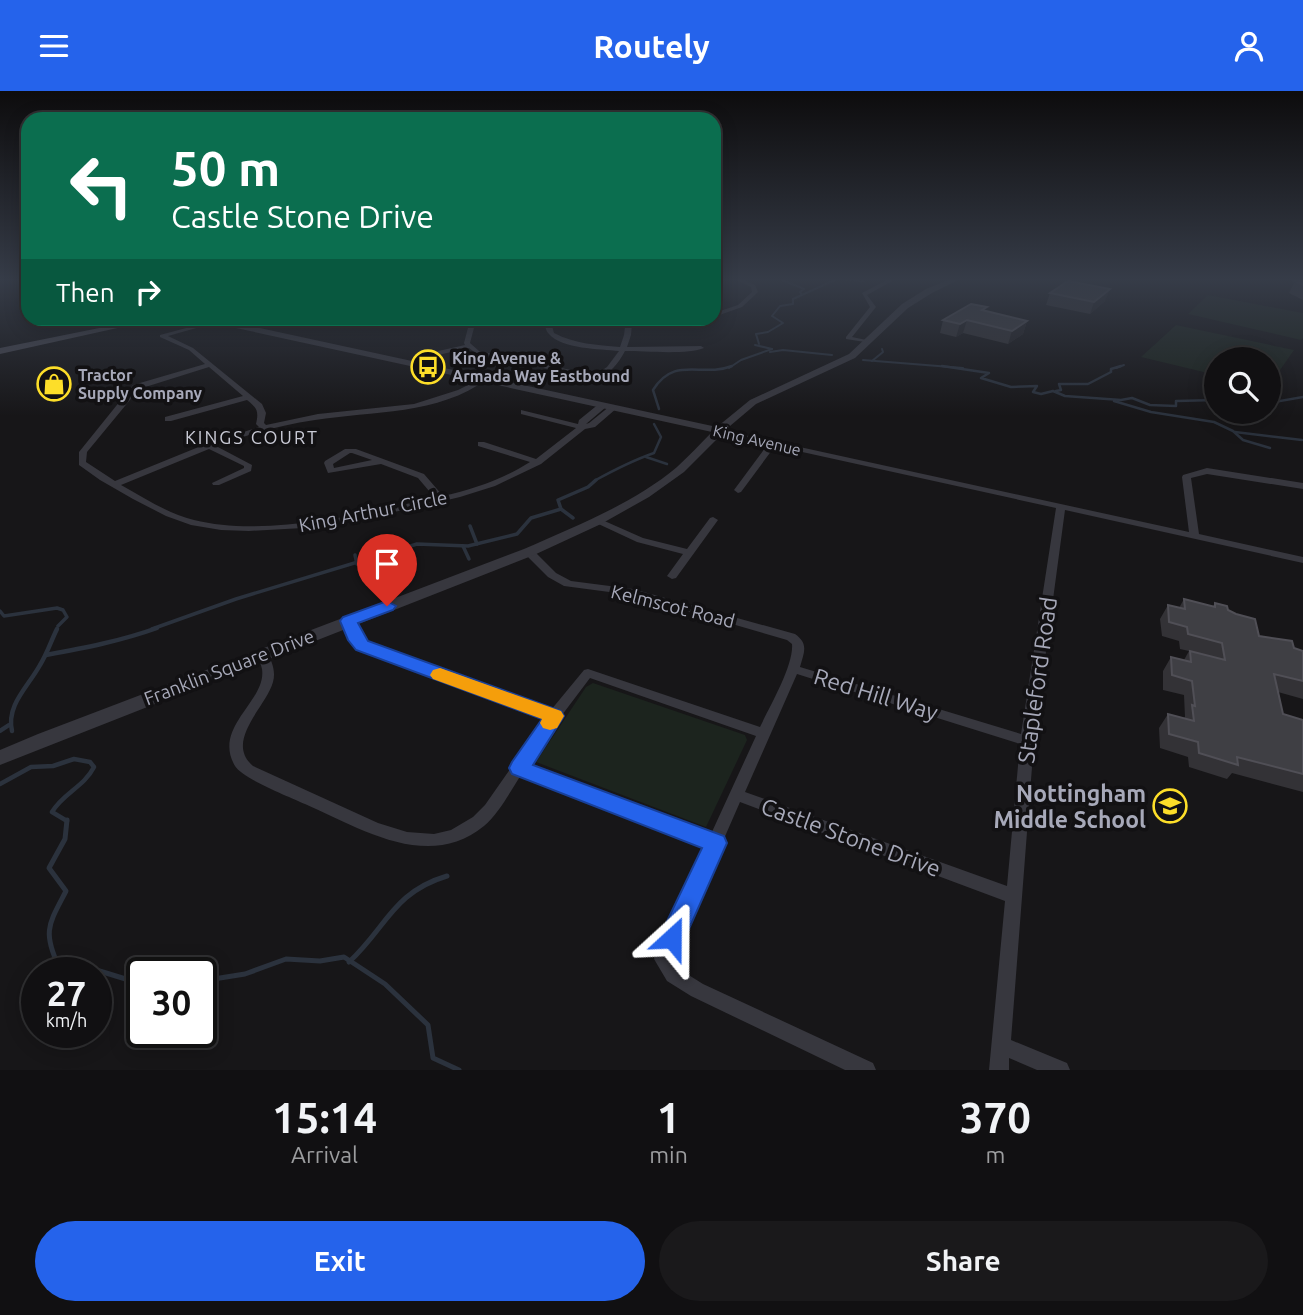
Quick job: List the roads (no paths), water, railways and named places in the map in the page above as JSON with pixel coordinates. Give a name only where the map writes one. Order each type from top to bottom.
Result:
[{"type":"main road","points":[[0,351],[120,326]]},
{"type":"street","points":[[859,325],[848,338],[869,342]]},
{"type":"street","name":"Franklin Square Drive","points":[[0,758],[528,552],[597,521],[665,481],[692,460],[738,413],[765,395],[836,365],[869,342],[886,325]]},
{"type":"street","points":[[195,326],[162,336],[191,349],[248,397],[262,410],[260,424],[265,428]]},
{"type":"street","name":"King Avenue","points":[[236,326],[1303,559]]},
{"type":"street","points":[[468,346],[469,326]]},
{"type":"street","points":[[549,326],[551,333],[562,339],[622,349],[701,348]]},
{"type":"street","points":[[412,364],[436,353],[468,346],[494,358],[596,377],[611,367],[622,349],[628,326]]},
{"type":"street","name":"King Arthur Circle","points":[[209,365],[135,387],[83,452],[80,460],[84,465],[178,518],[209,525],[265,528],[313,525],[441,499],[501,481],[538,462],[582,427],[592,425],[608,406]]},
{"type":"street","points":[[117,484],[209,446],[265,428],[316,417],[417,407],[456,395],[484,379]]},
{"type":"street","points":[[168,419],[248,397]]},
{"type":"street","points":[[524,412],[582,427]]},
{"type":"street","points":[[738,490],[773,443]]},
{"type":"street","points":[[481,444],[538,462]]},
{"type":"street","points":[[209,446],[248,465],[248,469],[216,483]]},
{"type":"street","points":[[382,461],[331,471],[328,465],[330,460],[348,451],[382,461],[421,476],[441,499]]},
{"type":"street","points":[[1194,536],[1186,477],[1208,471],[1303,486]]},
{"type":"street","name":"Stapleford Road","points":[[1015,897],[1027,741],[1061,507]]},
{"type":"street","points":[[672,576],[713,520]]},
{"type":"street","points":[[597,521],[640,540],[690,552]]},
{"type":"street","name":"Kelmscot Road","points":[[528,552],[552,575],[568,584],[633,592],[791,636],[798,642],[799,648],[793,669]]},
{"type":"street","points":[[349,621],[356,640],[367,649],[554,716]]},
{"type":"street","points":[[262,654],[269,664],[270,677],[238,729],[241,764],[248,771],[374,828],[419,841],[454,836],[478,822],[588,673],[763,733]]},
{"type":"street","name":"Red Hill Way","points":[[737,795],[793,669],[1027,741]]},
{"type":"street","points":[[519,768],[716,843]]},
{"type":"street","name":"Castle Stone Drive","points":[[866,1070],[697,990],[673,975],[663,959],[737,795],[1015,897]]},
{"type":"street","points":[[999,1070],[1015,897]]},
{"type":"street","points":[[1001,1045],[1060,1070]]},
{"type":"waterway","points":[[759,344],[756,334],[768,332],[780,325]]},
{"type":"waterway","points":[[732,366],[772,349],[755,345]]},
{"type":"waterway","points":[[872,361],[883,352],[882,349]]},
{"type":"waterway","points":[[770,352],[783,350],[832,355]]},
{"type":"waterway","points":[[863,360],[872,361]]},
{"type":"waterway","points":[[872,361],[947,367]]},
{"type":"waterway","points":[[1116,368],[1124,365]]},
{"type":"waterway","points":[[659,409],[653,390],[661,379],[670,373],[732,366]]},
{"type":"waterway","points":[[942,366],[947,367]]},
{"type":"waterway","points":[[1056,391],[1061,390],[1059,384],[1088,384],[1111,372],[1111,369],[1121,366]]},
{"type":"waterway","points":[[947,367],[963,368]]},
{"type":"waterway","points":[[947,367],[989,373],[981,378],[1011,387],[1037,386],[1033,392],[1041,394],[1053,391],[1065,396],[1121,400],[1132,398],[1150,405],[1176,406],[1176,401],[1204,400]]},
{"type":"waterway","points":[[1281,401],[1303,397]]},
{"type":"waterway","points":[[1114,401],[1151,412],[1214,422],[1233,431],[1243,440],[1270,448]]},
{"type":"waterway","points":[[594,481],[654,453],[661,437],[654,424]]},
{"type":"waterway","points":[[1235,432],[1302,440]]},
{"type":"waterway","points":[[646,457],[667,464]]},
{"type":"waterway","points":[[561,509],[558,500],[588,487],[596,480]]},
{"type":"waterway","points":[[477,544],[517,534],[531,518],[561,509]]},
{"type":"waterway","points":[[561,509],[573,518]]},
{"type":"waterway","points":[[470,526],[477,544]]},
{"type":"waterway","points":[[357,562],[417,544],[468,546],[477,544]]},
{"type":"waterway","points":[[463,546],[469,559]]},
{"type":"waterway","points":[[355,555],[357,562]]},
{"type":"waterway","points":[[152,629],[236,599],[357,562]]},
{"type":"waterway","points":[[0,611],[4,616],[57,608],[63,610],[67,617],[58,626]]},
{"type":"waterway","points":[[46,655],[88,647],[157,628]]},
{"type":"waterway","points":[[12,731],[15,704],[42,661],[57,629]]},
{"type":"waterway","points":[[0,731],[9,725]]},
{"type":"waterway","points":[[0,784],[31,767],[53,766],[74,759],[90,762],[94,767],[90,774],[52,812],[67,821]]},
{"type":"waterway","points":[[67,821],[65,839],[49,868],[66,891],[50,928],[49,936],[54,955],[59,967],[93,969],[126,979]]},
{"type":"waterway","points":[[350,961],[402,901],[414,891],[447,876]]},
{"type":"waterway","points":[[217,978],[245,974],[286,959],[320,961],[344,957],[350,961]]},
{"type":"waterway","points":[[350,961],[385,984],[428,1025],[433,1058],[459,1070]]},
{"type":"place","name":"King Avenue & Armada Way Eastbound","points":[[428,367]]},
{"type":"place","name":"Tractor Supply Company","points":[[54,384]]},
{"type":"place","name":"Nottingham Middle School","points":[[1170,806]]},
{"type":"district","name":"KINGS COURT","points":[[252,437]]}]
